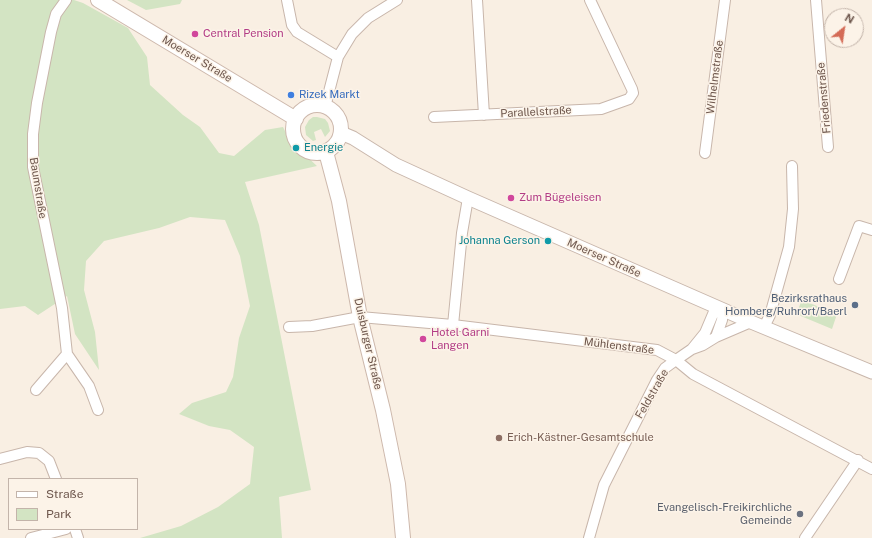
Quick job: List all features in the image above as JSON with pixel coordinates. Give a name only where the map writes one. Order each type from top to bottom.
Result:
[{"type":"main road","name":"Moerser Straße","points":[[98,0],[296,119]]},
{"type":"main road","points":[[325,106],[337,116],[340,123],[341,133],[334,145],[326,152],[312,152],[304,149],[298,143],[294,135],[296,119],[308,107],[325,106]]},
{"type":"main road","name":"Duisburger Straße","points":[[326,152],[339,201],[360,317],[383,410],[396,477],[403,538]]},
{"type":"street","name":"Baumstraße","points":[[66,0],[56,14],[51,32],[37,103],[33,134],[33,167],[62,308],[67,354],[89,386],[98,410]]},
{"type":"street","points":[[288,0],[292,25],[297,32],[338,57]]},
{"type":"street","points":[[325,106],[338,57],[352,34],[368,18],[396,0]]},
{"type":"street","points":[[477,0],[484,115]]},
{"type":"street","name":"Parallelstraße","points":[[434,117],[601,109],[629,99],[633,93],[590,0]]},
{"type":"street","name":"Wilhelmstraße","points":[[705,153],[725,0]]},
{"type":"street","name":"Friedenstraße","points":[[816,0],[828,147]]},
{"type":"street","name":"Moerser Straße","points":[[341,133],[353,138],[396,165],[468,198],[751,322],[872,372]]},
{"type":"street","points":[[764,327],[770,315],[789,247],[793,208],[792,166]]},
{"type":"street","points":[[453,325],[462,233],[468,198]]},
{"type":"street","points":[[839,279],[859,226],[872,230]]},
{"type":"street","points":[[716,338],[722,320],[720,308]]},
{"type":"street","name":"Feldstraße","points":[[692,349],[705,333],[720,308]]},
{"type":"street","name":"Mühlenstraße","points":[[289,327],[312,326],[360,317],[453,325],[657,350],[676,360],[692,374],[858,460],[872,469]]},
{"type":"street","name":"Feldstraße","points":[[589,538],[604,485],[657,380],[665,368],[692,349],[751,322]]},
{"type":"street","points":[[36,390],[67,354]]},
{"type":"street","points":[[0,459],[27,452],[39,453],[49,461],[56,478]]},
{"type":"street","points":[[805,538],[858,460]]},
{"type":"street","points":[[31,538],[62,530]]},
{"type":"green space","points":[[0,0],[74,0],[83,3],[128,28],[147,57],[150,85],[183,115],[200,127],[219,153],[234,156],[265,130],[283,127],[290,141],[317,166],[245,182],[259,225],[311,490],[279,497],[282,538],[140,538],[181,526],[218,507],[250,484],[254,447],[230,430],[209,426],[179,414],[192,403],[226,392],[233,377],[239,338],[250,306],[240,256],[225,220],[190,217],[159,228],[104,241],[86,261],[84,290],[95,332],[99,370],[75,334],[67,296],[38,315],[25,306],[0,309]]},
{"type":"green space","points":[[127,0],[182,0],[180,4],[146,10]]},
{"type":"green space","points":[[313,117],[325,119],[328,123],[330,131],[325,137],[321,129],[314,132],[316,140],[313,141],[306,135],[305,127],[309,120]]},
{"type":"green space","points":[[802,300],[837,314],[832,329],[796,314]]},
{"type":"place","name":"Central Pension","points":[[195,34]]},
{"type":"place","name":"Rizek Markt","points":[[291,95]]},
{"type":"place","name":"Energie","points":[[296,148]]},
{"type":"place","name":"Zum Bügeleisen","points":[[511,198]]},
{"type":"place","name":"Johanna Gerson","points":[[548,241]]},
{"type":"place","name":"Bezirksrathaus Homberg/Ruhrort/Baerl","points":[[855,305]]},
{"type":"place","name":"Hotel Garni Langen","points":[[423,339]]},
{"type":"place","name":"Erich-Kästner-Gesamtschule","points":[[499,438]]},
{"type":"place","name":"Evangelisch-Freikirchliche Gemeinde","points":[[800,514]]}]
